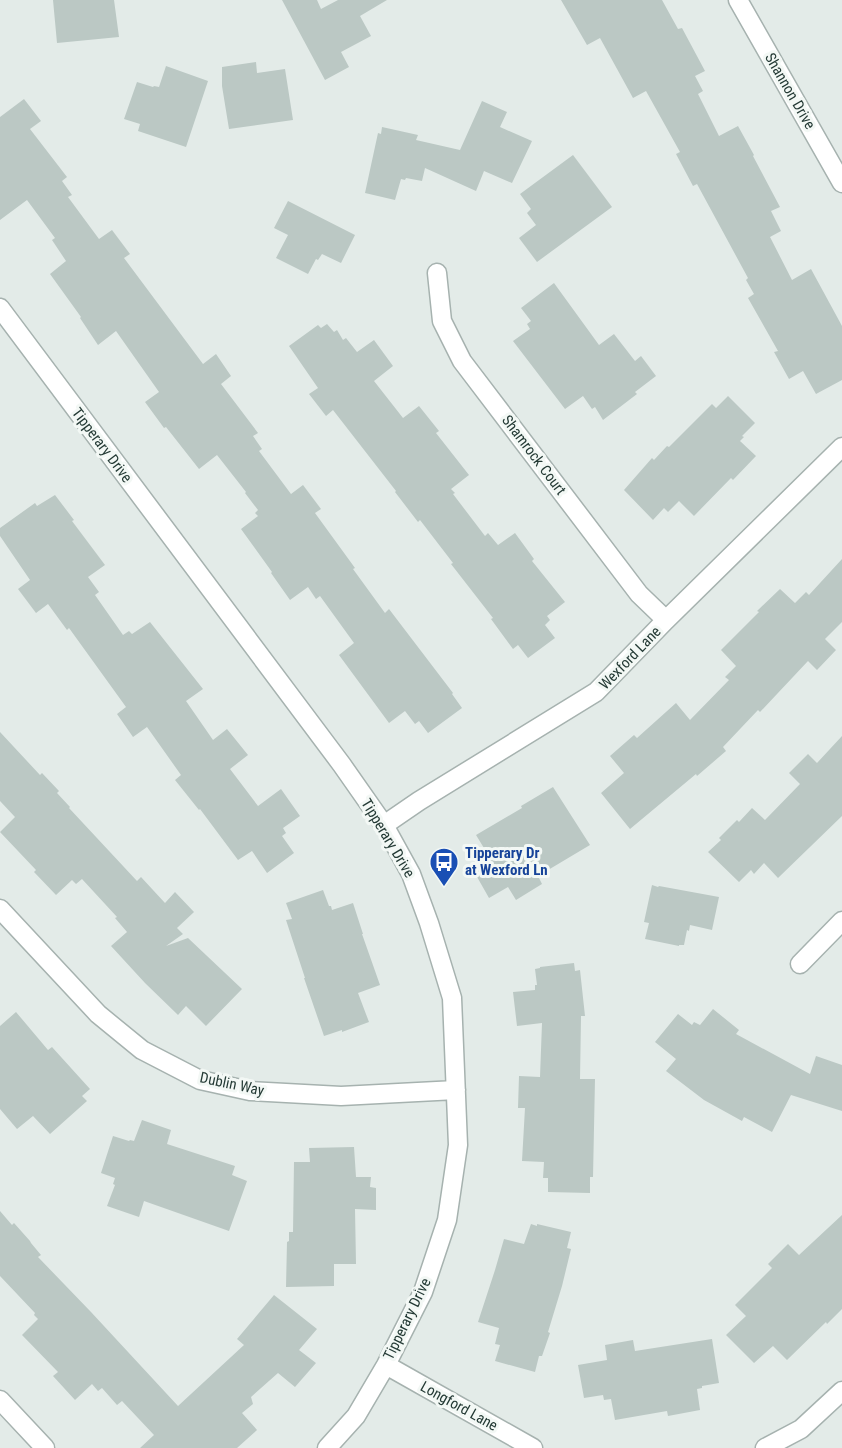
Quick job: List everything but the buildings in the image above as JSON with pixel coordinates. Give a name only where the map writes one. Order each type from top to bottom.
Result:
[{"type":"street","name":"Shannon Drive","points":[[738,0],[842,183]]},
{"type":"street","name":"Shamrock Court","points":[[437,273],[442,321],[462,361],[639,594],[666,620]]},
{"type":"street","name":"Tipperary Drive","points":[[0,308],[342,765],[384,825],[411,874],[452,998],[458,1145],[447,1220],[423,1292],[386,1365],[356,1416],[327,1448]]},
{"type":"street","name":"Wexford Lane","points":[[384,825],[596,692],[842,447]]},
{"type":"street","name":"Dublin Way","points":[[0,909],[98,1014],[142,1050],[200,1080],[250,1091],[330,1095],[456,1090]]},
{"type":"street","points":[[800,964],[842,921]]},
{"type":"street","name":"Longford Lane","points":[[386,1365],[533,1448]]},
{"type":"street","points":[[765,1448],[801,1428],[842,1390]]},
{"type":"street","points":[[0,1400],[45,1448]]},
{"type":"place","name":"Tipperary Dr at Wexford Ln","points":[[444,888]]}]
